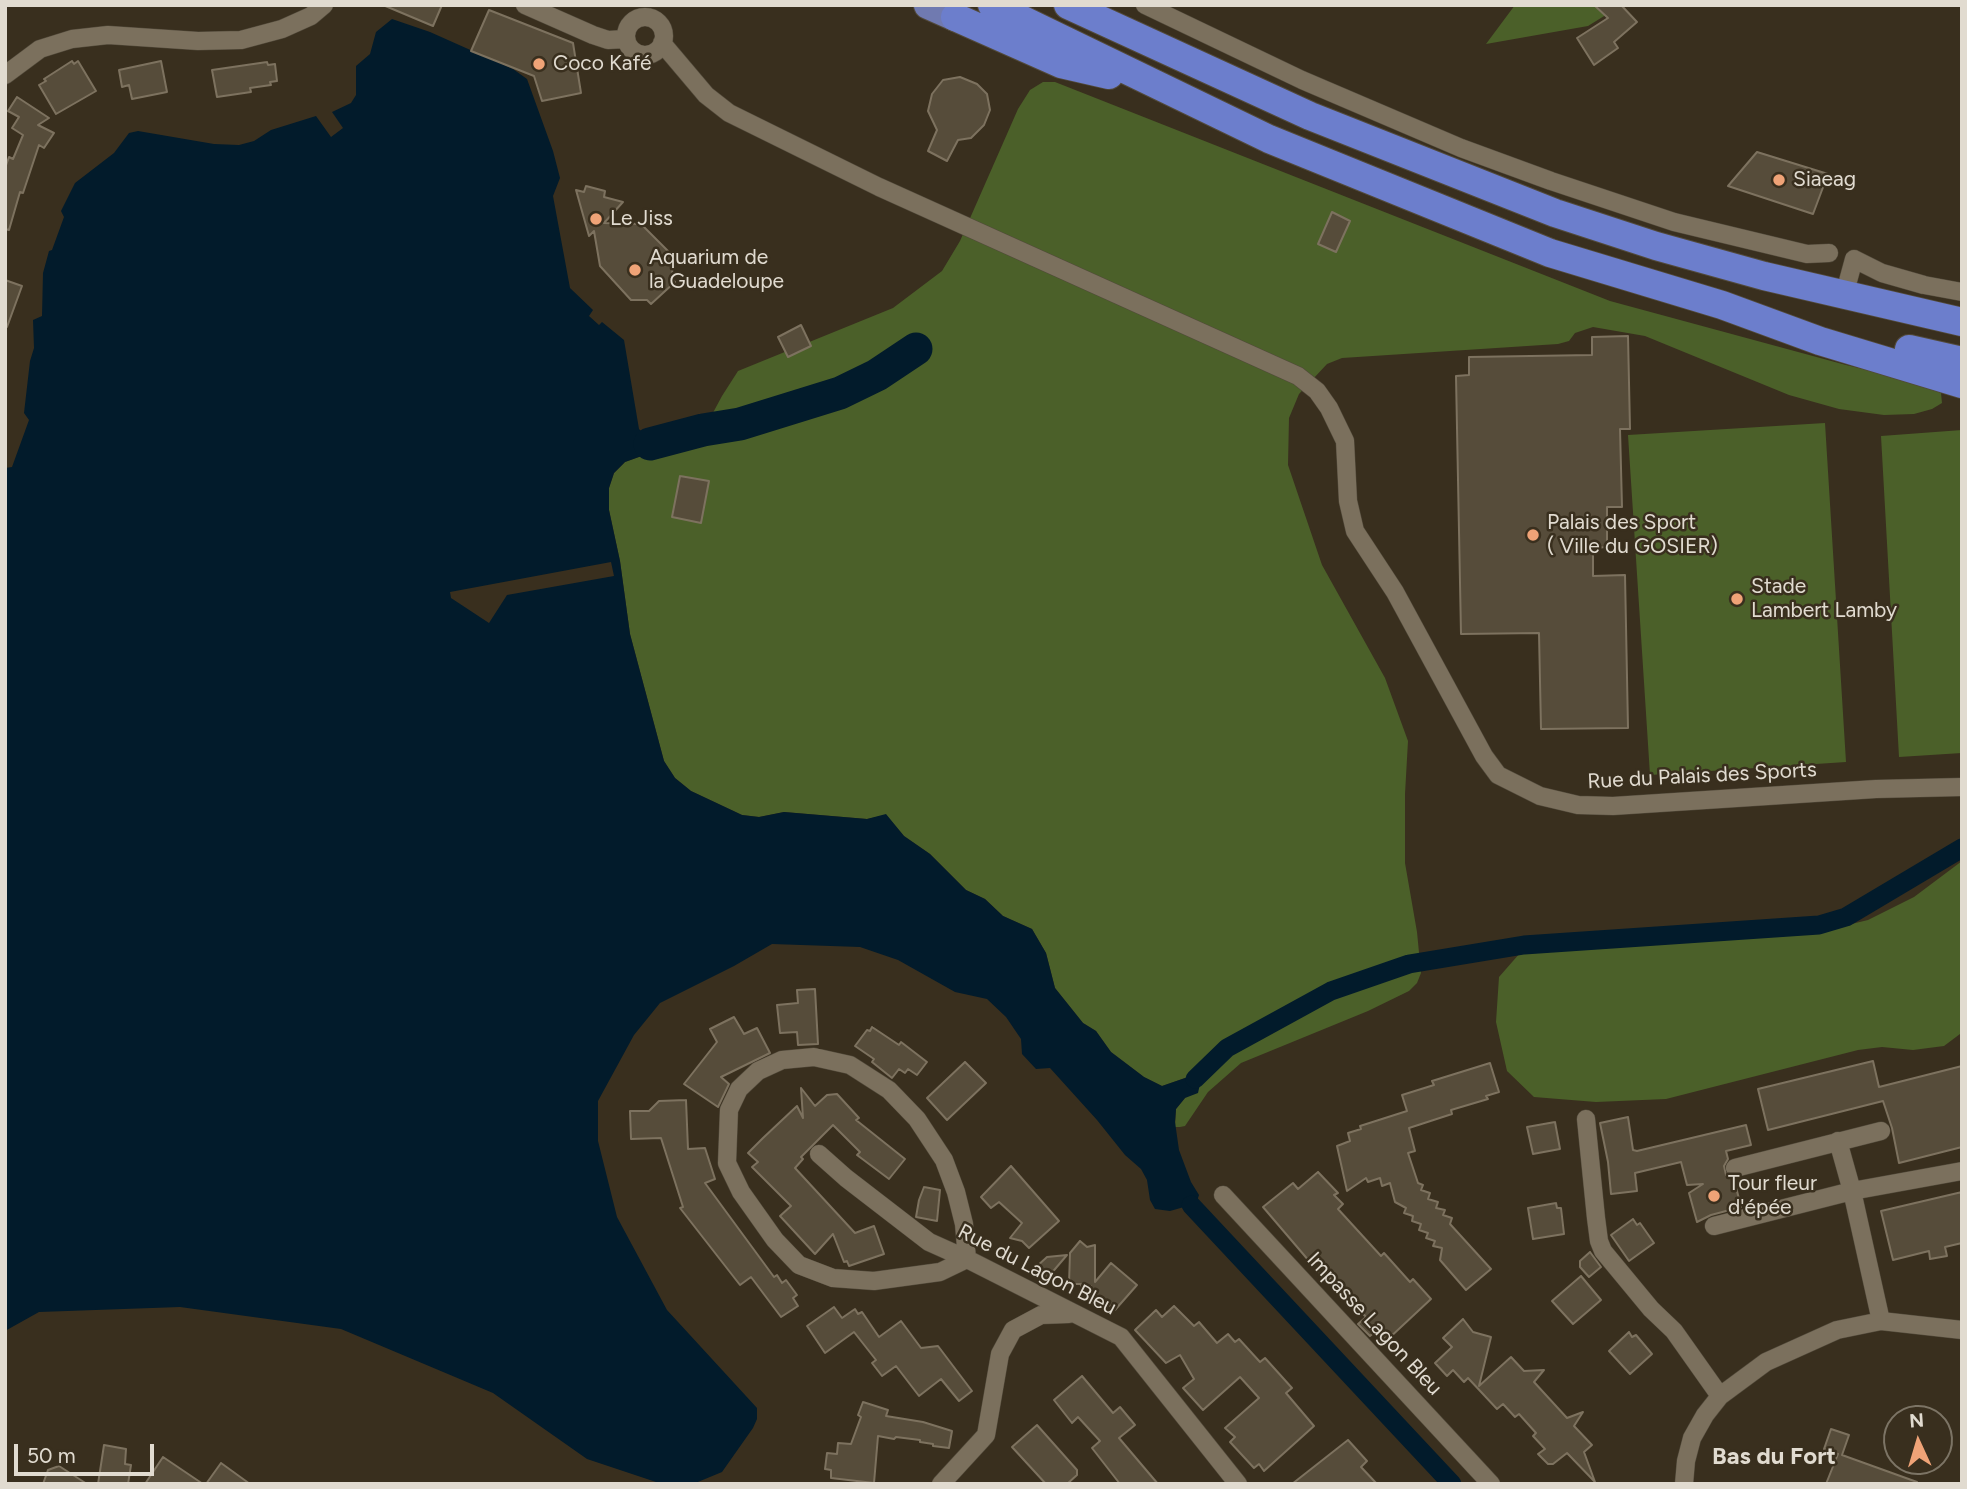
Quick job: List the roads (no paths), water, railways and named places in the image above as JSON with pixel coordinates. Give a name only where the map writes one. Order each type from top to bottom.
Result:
[{"type":"highway","points":[[992,5],[1269,138],[1550,253],[1722,305],[1820,341],[1962,384]]},
{"type":"highway","points":[[1068,5],[1310,116],[1555,213],[1656,246],[1764,276],[1962,322]]},
{"type":"highway","points":[[1114,5],[1284,91],[1386,148]]},
{"type":"highway","points":[[955,17],[1061,64],[1155,85]]},
{"type":"highway","points":[[1555,213],[1848,281],[1962,303]]},
{"type":"highway","points":[[1722,305],[1962,361]]},
{"type":"main road","points":[[928,5],[955,17]]},
{"type":"street","points":[[5,75],[40,49],[72,39],[108,35],[198,41],[241,40],[282,29],[311,16],[324,5]]},
{"type":"street","points":[[524,5],[593,35],[608,40],[626,40]]},
{"type":"street","points":[[1145,5],[1302,80],[1461,148],[1538,176],[1674,222],[1807,254],[1829,253]]},
{"type":"street","points":[[661,13],[662,43],[650,54],[640,54],[631,48],[626,40],[628,28],[635,20],[661,13]]},
{"type":"street","name":"Rue du Palais des Sports","points":[[662,43],[706,95],[729,113],[879,187],[1298,376],[1317,391],[1345,441],[1348,501],[1355,531],[1395,592],[1484,756],[1498,775],[1515,785],[1540,796],[1578,805],[1613,806],[1876,789],[1962,787]]},
{"type":"street","points":[[1848,281],[1854,259],[1881,273],[1962,292]]},
{"type":"street","points":[[814,1057],[850,1065],[889,1090],[917,1119],[944,1160],[961,1214],[967,1259],[940,1272],[874,1281],[833,1278],[799,1265],[775,1240],[741,1192],[727,1163],[729,1110],[739,1089],[758,1071],[782,1060],[814,1057]]},
{"type":"street","points":[[1586,1119],[1595,1218],[1603,1251],[1651,1309],[1674,1331],[1720,1396]]},
{"type":"street","points":[[1735,1168],[1881,1131]]},
{"type":"street","points":[[1838,1140],[1881,1321]]},
{"type":"street","name":"Rue du Lagon Bleu","points":[[819,1154],[929,1242],[1121,1337],[1238,1484]]},
{"type":"street","points":[[1714,1226],[1852,1191],[1962,1171]]},
{"type":"street","name":"Impasse Lagon Bleu","points":[[1223,1195],[1491,1484]]},
{"type":"street","points":[[941,1484],[986,1435],[1000,1354],[1013,1330],[1041,1315],[1073,1314]]},
{"type":"street","points":[[1684,1484],[1692,1438],[1705,1415],[1720,1396],[1766,1362],[1837,1330],[1881,1321],[1962,1330]]},
{"type":"water","points":[[392,19],[430,32],[513,69],[527,79],[560,178],[553,196],[570,288],[593,310],[589,316],[599,325],[602,322],[624,340],[639,429],[645,435],[651,436],[650,453],[625,462],[614,473],[609,488],[609,510],[620,561],[630,634],[664,761],[675,778],[691,791],[742,815],[759,817],[784,812],[867,819],[886,814],[904,836],[930,854],[966,890],[985,899],[1003,916],[1032,929],[1046,953],[1055,988],[1083,1023],[1096,1031],[1111,1052],[1144,1077],[1162,1086],[1188,1077],[1200,1084],[1198,1093],[1185,1098],[1176,1109],[1175,1122],[1179,1150],[1199,1195],[1197,1201],[1170,1211],[1155,1209],[1141,1169],[1125,1155],[1050,1068],[1036,1069],[1022,1054],[1021,1039],[1006,1017],[987,999],[955,992],[898,960],[860,947],[772,944],[660,1003],[634,1035],[598,1101],[598,1141],[617,1217],[667,1310],[757,1408],[757,1419],[753,1428],[722,1472],[693,1484],[662,1484],[587,1459],[493,1393],[341,1329],[180,1307],[39,1312],[5,1331],[5,468],[12,467],[29,420],[24,413],[34,348],[33,320],[42,316],[43,273],[49,251],[52,250],[64,217],[61,211],[75,183],[114,153],[129,133],[138,131],[214,144],[239,145],[254,141],[271,130],[316,116],[331,137],[343,128],[332,112],[351,103],[356,95],[356,66],[370,54],[376,32]]},
{"type":"waterway","points":[[650,444],[703,430],[740,424],[840,393],[877,375],[916,349]]},
{"type":"waterway","points":[[1195,1079],[1227,1048],[1331,991],[1409,964],[1524,945],[1819,925],[1846,917],[1962,848]]},
{"type":"waterway","points":[[1191,1205],[1452,1484]]},
{"type":"place","name":"Coco Kafé","points":[[539,64]]},
{"type":"place","name":"Siaeag","points":[[1779,180]]},
{"type":"place","name":"Le Jiss","points":[[596,219]]},
{"type":"place","name":"Aquarium de la Guadeloupe","points":[[635,270]]},
{"type":"place","name":"Palais des Sport ( Ville du GOSIER)","points":[[1533,535]]},
{"type":"place","name":"Stade Lambert Lamby","points":[[1737,599]]},
{"type":"place","name":"Tour fleur d'épée","points":[[1714,1196]]},
{"type":"district","name":"Bas du Fort","points":[[1774,1457]]}]
